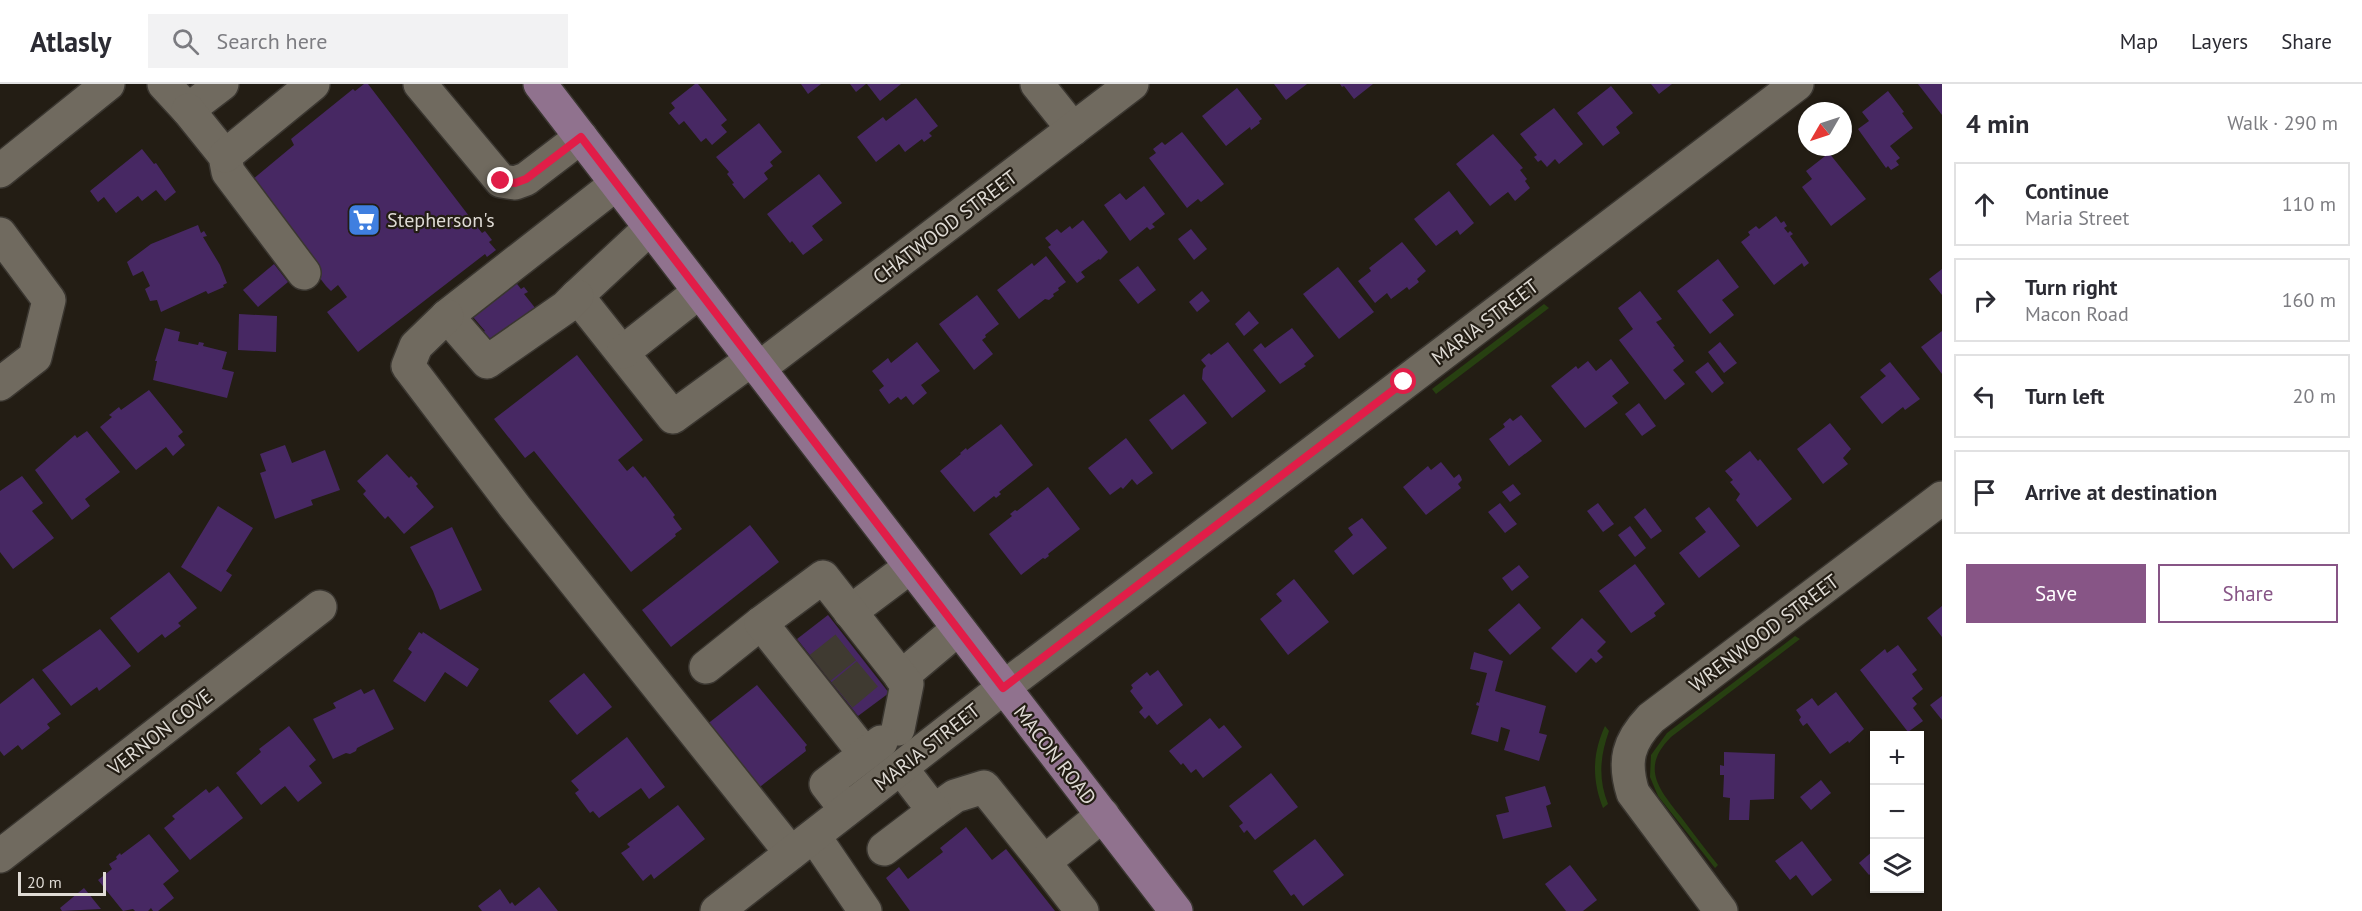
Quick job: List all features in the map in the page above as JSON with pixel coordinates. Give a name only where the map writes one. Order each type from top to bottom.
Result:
[{"type":"main road","name":"MACON ROAD","points":[[540,84],[1176,911]]},
{"type":"street","points":[[0,171],[108,84]]},
{"type":"street","points":[[164,84],[225,156],[228,172],[304,273]]},
{"type":"street","points":[[188,110],[222,84]]},
{"type":"street","points":[[225,156],[313,84]]},
{"type":"street","points":[[420,84],[501,181],[515,183],[526,179],[581,137]]},
{"type":"street","points":[[1037,84],[1073,129]]},
{"type":"street","name":"CHATWOOD STREET","points":[[623,352],[673,417],[754,365],[1132,84]]},
{"type":"street","name":"MARIA STREET","points":[[717,911],[1003,688],[1797,84]]},
{"type":"street","points":[[616,184],[447,316],[416,346],[408,366],[515,507],[802,844],[865,911]]},
{"type":"street","points":[[447,316],[487,362],[566,307],[650,228]]},
{"type":"street","points":[[0,234],[49,300],[35,357],[0,384]]},
{"type":"street","points":[[578,296],[623,352],[699,292]]},
{"type":"street","name":"WRENWOOD STREET","points":[[1721,911],[1633,792],[1628,778],[1630,746],[1638,731],[1651,718],[1942,498]]},
{"type":"street","points":[[856,629],[910,567]]},
{"type":"street","points":[[706,667],[822,576],[856,629],[886,668],[907,684],[898,729],[909,761],[934,811]]},
{"type":"street","name":"VERNON COVE","points":[[0,856],[320,608]]},
{"type":"street","points":[[761,623],[813,674],[835,701],[865,754]]},
{"type":"street","points":[[886,668],[958,629]]},
{"type":"street","points":[[846,810],[826,784],[898,729]]},
{"type":"street","points":[[884,849],[955,796],[984,787],[1082,911]]},
{"type":"street","points":[[1044,862],[1102,815]]},
{"type":"green space","points":[[1544,304],[1549,308],[1436,394],[1432,389]]},
{"type":"green space","points":[[1795,636],[1800,639],[1671,737],[1656,759],[1656,778],[1660,788],[1718,865],[1715,868],[1658,796],[1650,777],[1651,755],[1667,733]]},
{"type":"green space","points":[[1605,726],[1609,731],[1602,758],[1602,777],[1608,804],[1603,808],[1599,798],[1595,767],[1598,747]]},
{"type":"building","points":[[364,84],[368,84],[482,233],[485,231],[492,240],[489,242],[496,250],[487,257],[485,254],[358,352],[327,312],[347,297],[338,285],[331,291],[326,286],[247,184],[294,145],[291,139],[353,89],[355,91]]},
{"type":"building","points":[[698,84],[727,120],[721,125],[727,132],[712,145],[706,138],[701,142],[684,121],[679,125],[669,113],[675,108],[671,103]]},
{"type":"building","points":[[801,84],[821,84],[808,94]]},
{"type":"building","points":[[850,84],[866,84],[856,92]]},
{"type":"building","points":[[867,84],[901,84],[880,101]]},
{"type":"building","points":[[1274,84],[1307,84],[1286,100]]},
{"type":"building","points":[[1340,84],[1373,84],[1354,99]]},
{"type":"building","points":[[1651,84],[1672,84],[1659,94]]},
{"type":"building","points":[[1918,84],[1942,84],[1942,115]]},
{"type":"building","points":[[1611,86],[1633,113],[1616,127],[1620,133],[1603,146],[1577,113]]},
{"type":"building","points":[[1237,88],[1262,119],[1251,130],[1250,127],[1226,146],[1202,116]]},
{"type":"building","points":[[1888,91],[1913,128],[1890,146],[1900,158],[1896,161],[1899,165],[1891,170],[1888,166],[1886,168],[1858,129],[1869,121],[1862,112]]},
{"type":"building","points":[[916,98],[938,126],[929,133],[932,136],[924,142],[922,139],[905,152],[899,144],[876,162],[857,137],[883,117],[886,121]]},
{"type":"building","points":[[1554,108],[1583,144],[1559,164],[1555,159],[1547,167],[1541,160],[1538,162],[1534,157],[1537,155],[1520,134]]},
{"type":"building","points":[[759,123],[782,152],[770,162],[773,166],[764,173],[768,179],[744,199],[732,184],[734,183],[727,174],[729,172],[716,157]]},
{"type":"building","points":[[1182,132],[1224,184],[1201,202],[1198,199],[1187,208],[1149,158],[1156,153],[1153,149],[1162,142],[1165,145]]},
{"type":"building","points":[[1493,134],[1523,168],[1520,170],[1530,188],[1515,201],[1508,192],[1490,206],[1456,164]]},
{"type":"building","points":[[142,149],[154,164],[156,163],[176,192],[165,201],[156,190],[142,201],[138,196],[116,213],[104,197],[98,202],[90,191]]},
{"type":"building","points":[[1825,156],[1831,156],[1866,199],[1831,226],[1802,187],[1812,179],[1806,171]]},
{"type":"building","points":[[819,174],[842,203],[812,226],[823,240],[803,255],[792,241],[790,243],[767,214]]},
{"type":"building","points":[[1144,186],[1165,214],[1152,224],[1155,227],[1150,230],[1147,227],[1130,241],[1104,205],[1120,193],[1126,200]]},
{"type":"building","points":[[1449,191],[1474,223],[1460,235],[1457,230],[1436,246],[1414,219]]},
{"type":"building","points":[[1776,216],[1781,223],[1784,221],[1787,226],[1784,228],[1788,233],[1790,231],[1793,234],[1790,236],[1809,263],[1804,267],[1802,263],[1774,285],[1741,242],[1756,226],[1759,229]]},
{"type":"building","points":[[1083,220],[1108,252],[1081,272],[1085,277],[1077,283],[1048,247],[1051,245],[1045,238],[1057,229],[1061,233],[1070,226],[1072,229]]},
{"type":"building","points":[[198,225],[201,233],[204,231],[207,236],[203,237],[220,265],[227,283],[223,285],[224,287],[208,294],[206,291],[161,312],[157,300],[150,301],[145,289],[150,286],[143,271],[133,276],[127,262],[151,244]]},
{"type":"building","points":[[1191,229],[1207,249],[1194,260],[1178,239]]},
{"type":"building","points":[[1402,242],[1426,271],[1417,279],[1419,282],[1409,290],[1407,287],[1391,299],[1387,293],[1375,303],[1358,281],[1371,271],[1369,268]]},
{"type":"building","points":[[1046,256],[1066,282],[1049,300],[1045,299],[1019,319],[997,290],[1032,263],[1034,266]]},
{"type":"building","points":[[1718,259],[1739,287],[1722,300],[1734,315],[1710,334],[1677,291]]},
{"type":"building","points":[[274,264],[288,282],[258,307],[243,290]]},
{"type":"building","points":[[1138,266],[1156,290],[1138,304],[1119,280]]},
{"type":"building","points":[[1338,267],[1374,312],[1339,339],[1303,294]]},
{"type":"building","points":[[1942,269],[1942,295],[1929,279]]},
{"type":"building","points":[[514,280],[521,289],[524,287],[528,292],[524,294],[536,309],[487,343],[479,334],[485,331],[473,317],[474,314]]},
{"type":"building","points":[[1202,291],[1210,301],[1197,312],[1189,302]]},
{"type":"building","points":[[1640,291],[1662,319],[1656,322],[1684,361],[1673,370],[1685,384],[1665,400],[1619,340],[1633,329],[1618,308]]},
{"type":"building","points":[[977,295],[999,324],[982,340],[993,354],[974,370],[939,324]]},
{"type":"building","points":[[1249,311],[1259,323],[1244,336],[1235,324]]},
{"type":"building","points":[[239,314],[277,316],[276,352],[238,350]]},
{"type":"building","points":[[165,328],[180,332],[178,341],[198,345],[199,342],[204,343],[203,346],[227,352],[222,369],[234,372],[227,398],[153,380],[157,361],[155,361]]},
{"type":"building","points":[[1292,328],[1314,356],[1304,364],[1306,366],[1280,384],[1253,350],[1261,343],[1265,348]]},
{"type":"building","points":[[1942,331],[1942,374],[1921,347]]},
{"type":"building","points":[[917,342],[940,371],[921,385],[927,393],[913,405],[906,396],[901,400],[898,397],[889,404],[879,390],[884,386],[872,371],[888,358],[891,363]]},
{"type":"building","points":[[1228,342],[1266,391],[1232,418],[1202,379],[1203,369],[1206,366],[1201,360]]},
{"type":"building","points":[[1720,342],[1737,363],[1724,373],[1708,352]]},
{"type":"building","points":[[577,355],[643,440],[618,460],[627,471],[633,466],[643,478],[645,476],[675,515],[673,517],[682,529],[631,572],[534,451],[525,458],[494,419]]},
{"type":"building","points":[[1611,359],[1629,383],[1612,396],[1618,403],[1585,428],[1551,386],[1576,366],[1578,369],[1588,361],[1596,371]]},
{"type":"building","points":[[1708,362],[1724,383],[1712,393],[1695,372]]},
{"type":"building","points":[[1890,362],[1920,399],[1905,410],[1903,407],[1882,424],[1860,397],[1886,376],[1880,370]]},
{"type":"building","points":[[149,390],[183,432],[178,436],[185,445],[173,456],[166,447],[136,470],[100,427],[112,417],[109,415],[119,407],[121,410]]},
{"type":"building","points":[[1184,394],[1207,423],[1172,450],[1149,420]]},
{"type":"building","points":[[1639,403],[1656,426],[1642,436],[1625,414]]},
{"type":"building","points":[[1521,415],[1542,441],[1509,466],[1489,439],[1505,427],[1503,424],[1510,418],[1513,421]]},
{"type":"building","points":[[1830,423],[1851,449],[1843,458],[1848,464],[1823,484],[1797,449]]},
{"type":"building","points":[[1001,424],[1033,465],[999,492],[1001,494],[996,498],[994,496],[974,512],[940,471],[966,448],[967,450]]},
{"type":"building","points":[[87,431],[120,472],[85,499],[90,506],[72,520],[35,470],[75,435],[77,438]]},
{"type":"building","points":[[1126,438],[1153,473],[1137,485],[1132,479],[1123,489],[1121,487],[1110,495],[1088,468]]},
{"type":"building","points":[[285,445],[292,463],[325,450],[340,490],[311,500],[313,505],[275,519],[260,473],[266,471],[260,454]]},
{"type":"building","points":[[1750,451],[1758,461],[1760,459],[1792,499],[1757,527],[1736,500],[1740,494],[1730,482],[1733,480],[1725,471]]},
{"type":"building","points":[[387,454],[409,478],[411,476],[418,484],[416,486],[434,507],[404,534],[388,516],[385,519],[363,494],[366,491],[357,481]]},
{"type":"building","points":[[1441,462],[1454,478],[1459,474],[1462,480],[1458,484],[1461,488],[1426,515],[1403,487],[1428,466],[1431,470]]},
{"type":"building","points":[[22,476],[43,503],[32,511],[54,538],[13,569],[0,552],[0,491]]},
{"type":"building","points":[[1513,484],[1521,494],[1510,502],[1502,492]]},
{"type":"building","points":[[1048,487],[1080,529],[1048,554],[1049,556],[1021,575],[989,534],[1012,516],[1010,514],[1015,510],[1017,511]]},
{"type":"building","points":[[1500,503],[1517,524],[1505,533],[1488,512]]},
{"type":"building","points":[[1598,503],[1614,524],[1603,532],[1587,511]]},
{"type":"building","points":[[218,506],[253,528],[226,571],[232,575],[221,592],[181,567]]},
{"type":"building","points":[[1709,507],[1740,546],[1699,578],[1679,553],[1706,532],[1695,518]]},
{"type":"building","points":[[1645,508],[1662,531],[1651,539],[1634,517]]},
{"type":"building","points":[[1362,518],[1387,548],[1353,575],[1334,551],[1353,535],[1348,528]]},
{"type":"building","points":[[750,525],[779,562],[671,647],[642,610]]},
{"type":"building","points":[[1630,526],[1646,548],[1635,557],[1618,535]]},
{"type":"building","points":[[452,527],[482,590],[440,610],[433,591],[410,547]]},
{"type":"building","points":[[1635,564],[1665,604],[1654,613],[1656,616],[1631,633],[1599,591]]},
{"type":"building","points":[[1519,565],[1529,577],[1512,591],[1502,578]]},
{"type":"building","points":[[169,572],[197,608],[178,623],[181,626],[165,638],[162,634],[138,653],[110,618]]},
{"type":"building","points":[[1294,579],[1329,622],[1288,655],[1260,619],[1282,601],[1276,594]]},
{"type":"building","points":[[1519,603],[1541,628],[1510,655],[1488,630]]},
{"type":"building","points":[[1942,606],[1942,637],[1927,618]]},
{"type":"building","points":[[828,615],[889,693],[858,716],[797,639]]},
{"type":"building","points":[[1582,618],[1606,642],[1597,651],[1603,657],[1596,663],[1591,658],[1576,673],[1551,648]]},
{"type":"building","points":[[100,629],[131,666],[99,691],[97,687],[71,706],[42,670]]},
{"type":"building","points":[[419,632],[422,634],[423,632],[479,669],[467,687],[445,672],[425,702],[393,681],[412,652],[408,649]]},
{"type":"building","points":[[1898,645],[1917,670],[1912,674],[1923,689],[1912,698],[1917,704],[1913,708],[1923,721],[1909,731],[1860,670],[1885,649],[1887,653]]},
{"type":"building","points":[[1474,652],[1503,661],[1495,691],[1546,706],[1539,733],[1547,735],[1539,761],[1504,750],[1510,730],[1501,727],[1498,742],[1471,734],[1479,706],[1476,705],[1477,702],[1479,703],[1487,673],[1470,669]]},
{"type":"building","points":[[1158,670],[1183,705],[1157,725],[1149,715],[1145,719],[1139,712],[1143,708],[1130,691],[1133,688],[1131,685],[1147,672],[1150,676]]},
{"type":"building","points":[[584,673],[612,707],[577,735],[549,701]]},
{"type":"building","points":[[33,678],[61,714],[47,724],[50,728],[22,750],[18,745],[4,756],[0,751],[0,704]]},
{"type":"building","points":[[757,685],[807,745],[806,751],[752,793],[701,729]]},
{"type":"building","points":[[361,689],[364,694],[374,689],[394,729],[350,754],[346,753],[333,759],[313,719],[336,708],[333,703]]},
{"type":"building","points":[[1836,692],[1864,729],[1849,743],[1848,741],[1830,754],[1807,723],[1803,726],[1796,710],[1812,698],[1818,706]]},
{"type":"building","points":[[1942,696],[1942,720],[1930,705]]},
{"type":"building","points":[[1210,718],[1219,729],[1224,725],[1242,747],[1203,778],[1196,769],[1191,773],[1169,751]]},
{"type":"building","points":[[289,726],[316,760],[309,766],[322,783],[298,802],[285,786],[261,805],[236,773],[261,752],[259,749]]},
{"type":"building","points":[[627,737],[665,787],[649,799],[641,788],[599,818],[593,811],[590,813],[575,793],[579,790],[571,781]]},
{"type":"building","points":[[1724,752],[1775,754],[1774,799],[1750,800],[1749,820],[1729,820],[1730,798],[1723,797],[1724,775],[1720,775],[1720,765],[1724,766]]},
{"type":"building","points":[[1271,773],[1298,807],[1255,840],[1247,830],[1244,833],[1239,826],[1243,823],[1229,806]]},
{"type":"building","points":[[1821,780],[1831,793],[1811,810],[1800,797]]},
{"type":"building","points":[[218,786],[243,818],[190,860],[164,828],[175,819],[172,816],[206,789],[209,793]]},
{"type":"building","points":[[1545,786],[1551,804],[1546,806],[1552,827],[1503,839],[1496,815],[1509,812],[1505,797]]},
{"type":"building","points":[[678,805],[705,839],[654,879],[651,874],[643,881],[621,853],[630,847],[627,844]]},
{"type":"building","points":[[966,827],[992,860],[1006,849],[1055,911],[910,911],[886,878],[899,867],[908,879],[943,852],[940,848]]},
{"type":"building","points":[[149,834],[179,871],[163,884],[174,898],[158,911],[153,911],[151,908],[148,911],[133,909],[123,911],[98,880],[112,869],[109,864],[117,859],[120,853],[121,855]]},
{"type":"building","points":[[1315,839],[1344,875],[1303,906],[1294,894],[1291,896],[1273,871]]},
{"type":"building","points":[[1802,841],[1832,880],[1812,896],[1796,875],[1790,880],[1775,861]]},
{"type":"building","points":[[1870,853],[1870,874],[1869,875],[1859,863]]},
{"type":"building","points":[[1570,865],[1597,900],[1583,911],[1566,911],[1545,884]]},
{"type":"building","points":[[539,887],[558,911],[482,911],[478,906],[500,889],[510,904],[512,902],[515,906]]},
{"type":"building","points":[[84,888],[101,909],[62,911],[60,908]]},
{"type":"tunnel","points":[[820,668],[850,644]]},
{"type":"tunnel","points":[[842,695],[872,670]]},
{"type":"place","name":"Stepherson's","points":[[364,220]]},
{"type":"route","points":[[501,181],[515,183],[526,179],[581,137],[1003,688],[1404,382]]}]
